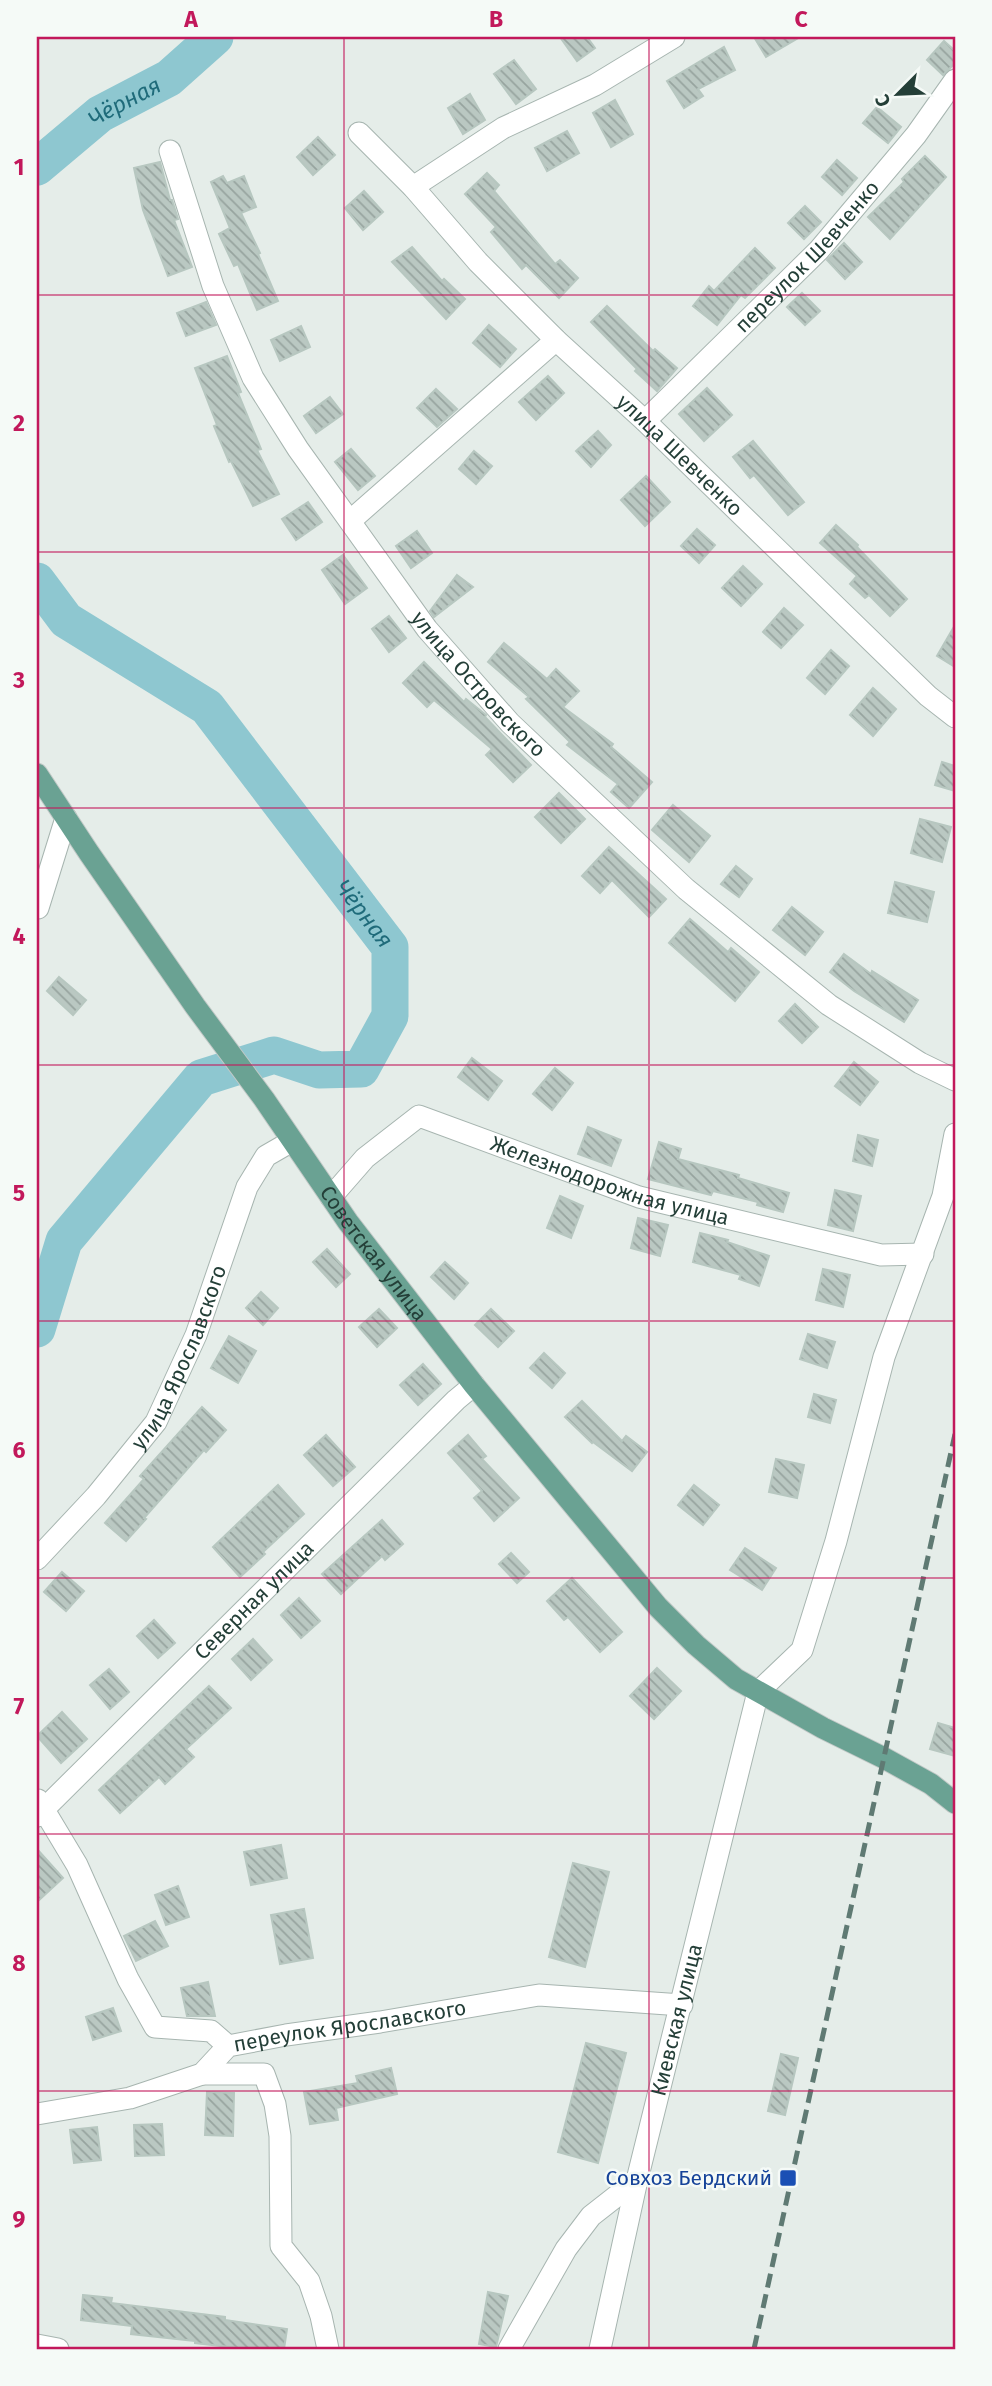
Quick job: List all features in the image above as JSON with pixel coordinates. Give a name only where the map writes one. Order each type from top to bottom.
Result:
[{"type":"main road","name":"Советская улица","points":[[37,774],[195,1006],[264,1099],[331,1197],[474,1385],[658,1607],[696,1645],[736,1679],[931,1784],[955,1803]]},
{"type":"street","points":[[414,187],[503,128],[595,85],[674,37]]},
{"type":"street","name":"переулок Шевченко","points":[[645,421],[819,250],[916,135],[955,80]]},
{"type":"street","name":"улица Шевченко","points":[[359,133],[414,187],[478,262],[556,340],[645,421],[928,696],[955,717]]},
{"type":"street","name":"улица Островского","points":[[170,150],[213,286],[253,378],[298,449],[426,629],[510,723],[686,889],[829,1005],[920,1062],[955,1080]]},
{"type":"street","points":[[350,521],[556,340]]},
{"type":"street","points":[[37,908],[66,818]]},
{"type":"street","name":"Железнодорожная улица","points":[[331,1197],[365,1158],[419,1116],[639,1197],[881,1255],[923,1254]]},
{"type":"street","points":[[758,1692],[802,1650],[836,1541],[884,1357],[943,1196],[955,1134]]},
{"type":"street","name":"улица Ярославского","points":[[37,1559],[96,1496],[156,1422],[196,1335],[247,1187],[266,1156],[292,1141]]},
{"type":"street","name":"Северная улица","points":[[39,1808],[474,1385]]},
{"type":"street","name":"Киевская улица","points":[[600,2349],[637,2180],[758,1692]]},
{"type":"street","points":[[39,1808],[77,1864],[128,1979],[155,2027],[211,2031],[228,2046]]},
{"type":"street","name":"переулок Ярославского","points":[[37,2114],[130,2098],[202,2074],[228,2046],[539,1995],[682,2005]]},
{"type":"street","points":[[202,2074],[264,2074],[275,2104],[280,2136],[281,2246],[309,2281],[321,2316],[328,2349]]},
{"type":"street","points":[[509,2349],[566,2249],[592,2216],[637,2180]]},
{"type":"street","points":[[37,2345],[58,2349]]},
{"type":"building","points":[[560,37],[587,37],[595,48],[577,61]]},
{"type":"building","points":[[754,37],[800,37],[766,57]]},
{"type":"building","points":[[944,41],[955,51],[955,63],[943,75],[927,60]]},
{"type":"building","points":[[724,47],[735,70],[698,89],[703,96],[684,108],[667,81]]},
{"type":"building","points":[[514,60],[536,89],[516,104],[494,74]]},
{"type":"building","points":[[470,94],[485,120],[463,134],[448,108]]},
{"type":"building","points":[[615,100],[633,134],[611,147],[593,113]]},
{"type":"building","points":[[877,107],[901,127],[888,143],[863,123]]},
{"type":"building","points":[[567,131],[579,153],[547,171],[535,148]]},
{"type":"building","points":[[318,137],[335,155],[313,175],[297,157]]},
{"type":"building","points":[[925,156],[946,177],[890,239],[868,217],[904,182],[902,179]]},
{"type":"building","points":[[837,160],[857,178],[842,195],[822,177]]},
{"type":"building","points":[[160,162],[178,219],[174,220],[192,267],[168,276],[143,210],[134,168]]},
{"type":"building","points":[[487,173],[499,185],[494,191],[555,264],[560,260],[578,278],[559,298],[526,265],[522,269],[491,232],[496,227],[465,194]]},
{"type":"building","points":[[223,176],[227,183],[244,176],[256,207],[241,213],[278,301],[257,310],[238,264],[234,266],[219,234],[230,228],[211,182]]},
{"type":"building","points":[[364,191],[383,212],[363,230],[345,208]]},
{"type":"building","points":[[805,206],[821,222],[804,239],[788,223]]},
{"type":"building","points":[[844,243],[862,262],[845,279],[827,260]]},
{"type":"building","points":[[412,247],[442,281],[444,279],[465,299],[446,319],[392,262]]},
{"type":"building","points":[[755,248],[775,268],[745,298],[741,295],[717,325],[693,306],[709,286],[714,291]]},
{"type":"building","points":[[802,293],[820,311],[805,325],[787,307]]},
{"type":"building","points":[[206,302],[216,325],[186,336],[177,313]]},
{"type":"building","points":[[607,306],[653,351],[655,349],[677,368],[657,391],[591,322]]},
{"type":"building","points":[[489,325],[516,349],[500,367],[473,343]]},
{"type":"building","points":[[301,326],[310,347],[280,361],[271,340]]},
{"type":"building","points":[[227,356],[241,392],[238,393],[261,449],[257,450],[279,494],[253,506],[231,461],[229,462],[195,368]]},
{"type":"building","points":[[548,376],[564,393],[536,420],[519,402]]},
{"type":"building","points":[[707,388],[732,415],[704,441],[679,414]]},
{"type":"building","points":[[436,389],[457,409],[437,427],[417,408]]},
{"type":"building","points":[[330,397],[343,414],[316,433],[304,416]]},
{"type":"building","points":[[598,431],[611,445],[591,467],[576,451]]},
{"type":"building","points":[[753,441],[804,502],[788,515],[754,475],[750,478],[733,457]]},
{"type":"building","points":[[351,449],[375,476],[358,490],[335,462]]},
{"type":"building","points":[[474,451],[492,466],[476,484],[459,469]]},
{"type":"building","points":[[646,476],[670,502],[645,526],[621,500]]},
{"type":"building","points":[[308,502],[322,522],[296,540],[282,519]]},
{"type":"building","points":[[836,525],[907,599],[890,616],[869,595],[865,598],[850,584],[857,576],[820,543]]},
{"type":"building","points":[[697,529],[715,545],[699,563],[681,546]]},
{"type":"building","points":[[417,531],[432,553],[411,568],[396,546]]},
{"type":"building","points":[[343,555],[367,588],[345,604],[322,570]]},
{"type":"building","points":[[743,566],[762,584],[741,606],[722,588]]},
{"type":"building","points":[[457,575],[473,587],[434,617],[430,611]]},
{"type":"building","points":[[784,608],[803,625],[781,648],[763,632]]},
{"type":"building","points":[[389,616],[406,638],[389,652],[372,629]]},
{"type":"building","points":[[955,625],[955,667],[937,656]]},
{"type":"building","points":[[504,643],[547,679],[556,669],[579,691],[563,707],[613,744],[611,747],[652,782],[629,808],[611,792],[618,784],[567,745],[570,742],[526,699],[529,697],[488,662]]},
{"type":"building","points":[[831,650],[849,666],[825,694],[807,678]]},
{"type":"building","points":[[424,662],[464,702],[466,699],[486,715],[531,765],[513,782],[486,755],[492,749],[434,700],[427,707],[403,683]]},
{"type":"building","points":[[873,688],[896,709],[873,736],[850,715]]},
{"type":"building","points":[[942,762],[955,766],[955,791],[935,785]]},
{"type":"building","points":[[559,793],[585,819],[561,843],[535,817]]},
{"type":"building","points":[[673,805],[710,836],[689,862],[652,830]]},
{"type":"building","points":[[920,819],[951,827],[942,862],[911,853]]},
{"type":"building","points":[[609,847],[666,899],[649,917],[612,880],[600,893],[582,876]]},
{"type":"building","points":[[736,866],[752,879],[739,897],[721,884]]},
{"type":"building","points":[[895,882],[934,892],[927,922],[888,913]]},
{"type":"building","points":[[792,907],[823,932],[805,955],[773,930]]},
{"type":"building","points":[[690,919],[728,952],[731,948],[759,972],[735,1001],[669,943]]},
{"type":"building","points":[[844,954],[871,974],[872,971],[918,1000],[904,1022],[854,991],[830,972]]},
{"type":"building","points":[[59,977],[86,1000],[73,1015],[47,991]]},
{"type":"building","points":[[795,1004],[818,1027],[802,1043],[779,1021]]},
{"type":"building","points":[[472,1058],[502,1081],[488,1100],[458,1077]]},
{"type":"building","points":[[854,1062],[878,1082],[860,1105],[835,1086]]},
{"type":"building","points":[[555,1068],[573,1083],[552,1110],[533,1094]]},
{"type":"building","points":[[588,1127],[621,1140],[611,1166],[578,1154]]},
{"type":"building","points":[[858,1135],[878,1140],[872,1166],[853,1161]]},
{"type":"building","points":[[659,1142],[681,1149],[678,1159],[739,1175],[738,1178],[789,1193],[783,1212],[757,1205],[758,1202],[713,1191],[711,1195],[648,1179]]},
{"type":"building","points":[[835,1190],[861,1196],[853,1231],[828,1225]]},
{"type":"building","points":[[560,1196],[583,1206],[571,1238],[547,1228]]},
{"type":"building","points":[[638,1218],[668,1225],[660,1256],[631,1248]]},
{"type":"building","points":[[700,1233],[728,1240],[727,1242],[769,1256],[759,1286],[739,1279],[741,1275],[693,1262]]},
{"type":"building","points":[[327,1249],[350,1274],[336,1287],[313,1262]]},
{"type":"building","points":[[445,1262],[468,1283],[454,1299],[431,1277]]},
{"type":"building","points":[[823,1269],[850,1275],[843,1307],[816,1300]]},
{"type":"building","points":[[261,1292],[278,1308],[263,1325],[246,1308]]},
{"type":"building","points":[[379,1309],[397,1328],[377,1347],[359,1327]]},
{"type":"building","points":[[491,1309],[514,1331],[498,1347],[475,1325]]},
{"type":"building","points":[[808,1334],[835,1342],[827,1368],[800,1359]]},
{"type":"building","points":[[229,1336],[256,1351],[238,1383],[211,1368]]},
{"type":"building","points":[[544,1353],[565,1373],[552,1388],[530,1368]]},
{"type":"building","points":[[423,1364],[441,1384],[418,1405],[400,1385]]},
{"type":"building","points":[[814,1394],[836,1400],[830,1423],[808,1417]]},
{"type":"building","points":[[582,1401],[622,1441],[626,1436],[647,1452],[632,1471],[592,1443],[565,1417]]},
{"type":"building","points":[[202,1407],[226,1430],[206,1452],[204,1450],[126,1541],[105,1523],[144,1479],[140,1476]]},
{"type":"building","points":[[326,1435],[355,1467],[333,1486],[304,1455]]},
{"type":"building","points":[[468,1435],[486,1456],[482,1459],[519,1498],[494,1521],[474,1498],[482,1491],[448,1453]]},
{"type":"building","points":[[776,1459],[804,1465],[797,1498],[769,1492]]},
{"type":"building","points":[[278,1485],[304,1514],[240,1577],[213,1547]]},
{"type":"building","points":[[694,1485],[719,1505],[703,1525],[678,1505]]},
{"type":"building","points":[[382,1520],[403,1544],[385,1560],[382,1556],[341,1594],[322,1574]]},
{"type":"building","points":[[745,1548],[776,1568],[762,1590],[730,1570]]},
{"type":"building","points":[[511,1553],[529,1572],[517,1583],[499,1564]]},
{"type":"building","points":[[62,1572],[84,1591],[66,1611],[44,1592]]},
{"type":"building","points":[[572,1578],[622,1632],[600,1652],[568,1617],[564,1620],[547,1601]]},
{"type":"building","points":[[299,1598],[320,1621],[301,1638],[281,1615]]},
{"type":"building","points":[[154,1620],[175,1643],[158,1658],[137,1636]]},
{"type":"building","points":[[253,1639],[272,1660],[251,1680],[232,1659]]},
{"type":"building","points":[[657,1668],[681,1691],[654,1719],[630,1696]]},
{"type":"building","points":[[109,1669],[129,1692],[110,1709],[90,1685]]},
{"type":"building","points":[[209,1686],[231,1708],[186,1749],[194,1757],[165,1784],[159,1777],[120,1813],[99,1790]]},
{"type":"building","points":[[62,1712],[87,1739],[61,1763],[37,1736]]},
{"type":"building","points":[[938,1723],[955,1728],[955,1756],[930,1749]]},
{"type":"building","points":[[281,1845],[287,1878],[251,1885],[244,1852]]},
{"type":"building","points":[[37,1849],[63,1878],[37,1902]]},
{"type":"building","points":[[573,1863],[609,1872],[585,1967],[549,1957]]},
{"type":"building","points":[[178,1886],[189,1917],[166,1925],[155,1895]]},
{"type":"building","points":[[304,1909],[313,1958],[280,1964],[271,1915]]},
{"type":"building","points":[[155,1921],[168,1946],[136,1961],[124,1936]]},
{"type":"building","points":[[208,1982],[215,2016],[187,2016],[181,1988]]},
{"type":"building","points":[[113,2008],[121,2031],[93,2040],[86,2017]]},
{"type":"building","points":[[586,2043],[626,2053],[598,2163],[558,2152]]},
{"type":"building","points":[[781,2054],[798,2058],[785,2115],[768,2111]]},
{"type":"building","points":[[391,2068],[397,2094],[336,2108],[338,2120],[310,2124],[304,2092],[358,2083],[356,2076]]},
{"type":"building","points":[[207,2092],[234,2093],[233,2136],[205,2135]]},
{"type":"building","points":[[162,2124],[164,2155],[135,2156],[134,2125]]},
{"type":"building","points":[[97,2127],[101,2160],[74,2163],[70,2130]]},
{"type":"building","points":[[488,2292],[508,2296],[496,2347],[479,2344]]},
{"type":"building","points":[[83,2295],[112,2298],[111,2303],[225,2317],[225,2320],[287,2329],[284,2349],[247,2349],[131,2334],[132,2326],[81,2320]]},
{"type":"waterway","name":"Чёрная","points":[[37,167],[100,114],[169,78],[215,37]]},
{"type":"waterway","name":"Чёрная","points":[[37,581],[66,620],[207,707],[390,947],[390,1016],[361,1069],[319,1070],[274,1055],[201,1078],[64,1241],[37,1329]]},
{"type":"railway","points":[[754,2349],[955,1434]]},
{"type":"place","name":"Совхоз Бердский","points":[[788,2178]]}]
